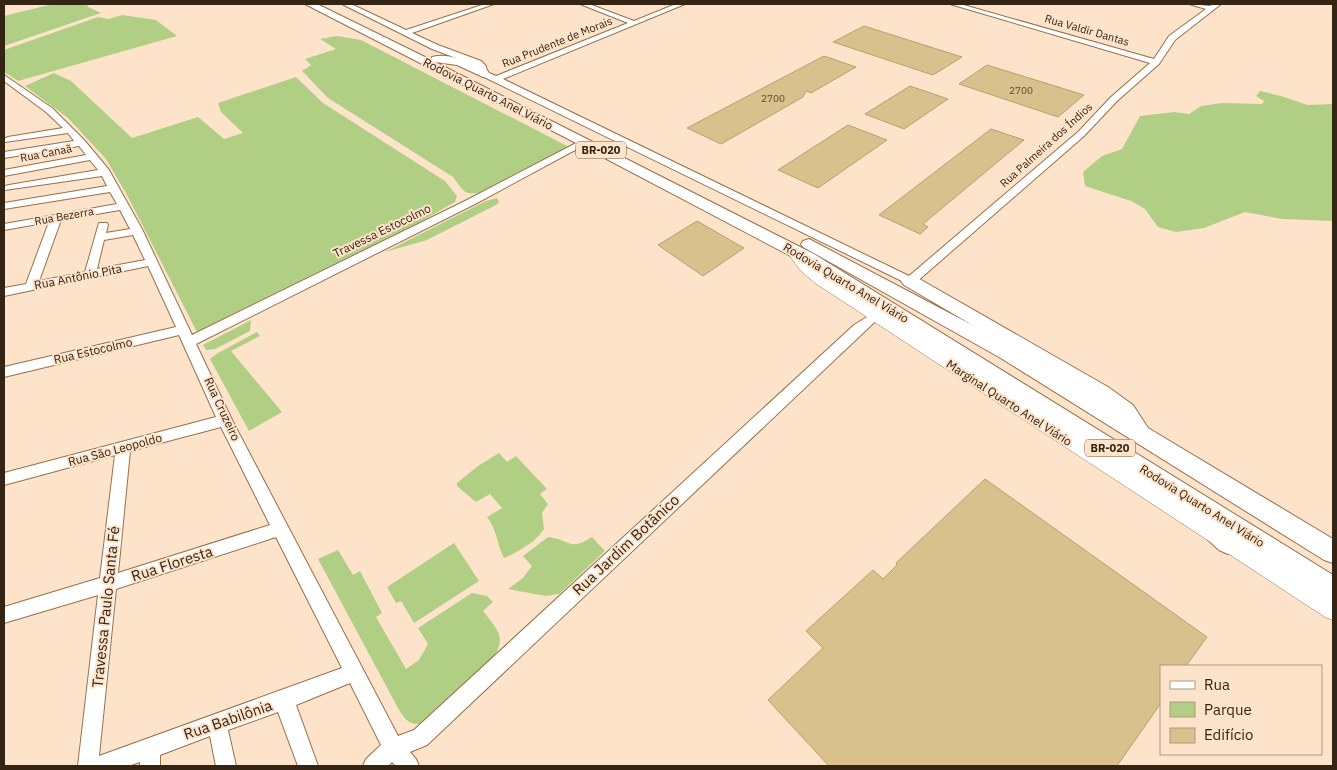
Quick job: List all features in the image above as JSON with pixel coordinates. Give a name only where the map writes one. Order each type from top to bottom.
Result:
[{"type":"highway","name":"Rodovia Quarto Anel Viário","points":[[310,4],[585,142],[793,251]]},
{"type":"highway","name":"Rodovia Quarto Anel Viário","points":[[324,4],[435,55],[796,237],[893,299],[1138,465],[1333,588]]},
{"type":"highway","points":[[435,55],[460,62],[483,73]]},
{"type":"highway","name":"Rodovia Quarto Anel Viário","points":[[893,299],[1006,352],[1333,552]]},
{"type":"highway","points":[[1138,465],[1228,543]]},
{"type":"main road","name":"Marginal Quarto Anel Viário","points":[[793,251],[806,268],[820,280],[893,299],[1228,543],[1333,609]]},
{"type":"street","points":[[346,4],[405,33],[435,55]]},
{"type":"street","points":[[405,33],[491,4]]},
{"type":"street","points":[[583,4],[634,23]]},
{"type":"street","name":"Rua Prudente de Morais","points":[[497,79],[682,4]]},
{"type":"street","name":"Rua Valdir Dantas","points":[[953,4],[1156,62]]},
{"type":"street","points":[[1192,4],[1214,6]]},
{"type":"street","name":"Rua Palmeira dos Índios","points":[[893,299],[1081,134],[1114,99],[1156,62],[1172,38],[1214,6]]},
{"type":"street","points":[[483,73],[820,235],[893,299]]},
{"type":"street","name":"Rua Cruzeiro","points":[[4,77],[49,110],[82,143],[105,172],[152,262],[226,420],[393,748],[409,766]]},
{"type":"street","points":[[15,127],[10,139],[70,130]]},
{"type":"street","name":"Travessa Estocolmo","points":[[186,336],[471,202],[585,142]]},
{"type":"street","points":[[4,155],[82,143]]},
{"type":"street","name":"Rua Canaã","points":[[4,173],[92,157]]},
{"type":"street","points":[[9,188],[105,172]]},
{"type":"street","points":[[4,206],[114,188]]},
{"type":"street","name":"Rua Bezerra","points":[[4,227],[124,206]]},
{"type":"street","points":[[31,286],[56,218]]},
{"type":"street","points":[[90,274],[103,224]]},
{"type":"street","points":[[100,238],[136,231]]},
{"type":"street","name":"Rua Antônio Pita","points":[[4,292],[152,262]]},
{"type":"street","name":"Rua Jardim Botânico","points":[[372,766],[393,748],[420,738],[852,334],[893,299]]},
{"type":"street","name":"Rua Estocolmo","points":[[4,372],[186,336]]},
{"type":"street","name":"Rua São Leopoldo","points":[[4,479],[226,420]]},
{"type":"street","name":"Travessa Paulo Santa Fé","points":[[88,766],[123,448]]},
{"type":"street","name":"Rua Floresta","points":[[4,614],[108,584],[282,528]]},
{"type":"street","name":"Rua Babilônia","points":[[100,766],[149,757],[217,723],[284,700],[355,672]]},
{"type":"street","points":[[284,700],[308,766]]},
{"type":"street","points":[[217,723],[226,766]]},
{"type":"green space","points":[[53,4],[87,4],[88,7],[101,13],[4,46],[4,16]]},
{"type":"green space","points":[[122,15],[156,20],[177,36],[18,81],[4,72],[4,50],[98,17],[109,19]]},
{"type":"green space","points":[[337,36],[361,40],[569,147],[479,193],[466,192],[453,177],[328,98],[302,71],[311,65],[305,59],[336,49],[320,39]]},
{"type":"green space","points":[[54,73],[71,81],[132,138],[198,117],[224,139],[243,133],[221,112],[218,103],[296,77],[323,103],[445,181],[457,196],[455,202],[418,223],[197,332],[127,195],[106,159],[68,118],[25,86]]},
{"type":"green space","points":[[1260,91],[1308,105],[1333,104],[1333,221],[1282,219],[1245,212],[1204,228],[1176,232],[1158,227],[1145,209],[1131,201],[1085,186],[1083,172],[1102,156],[1122,149],[1140,116],[1174,112],[1189,114],[1201,106],[1222,103],[1262,104],[1264,101],[1256,96]]},
{"type":"green space","points":[[497,198],[499,202],[496,205],[427,240],[385,252],[486,201]]},
{"type":"green space","points":[[251,320],[250,331],[215,349],[206,350],[203,345]]},
{"type":"green space","points":[[257,332],[260,336],[231,351],[282,412],[249,431],[210,359]]},
{"type":"green space","points":[[499,453],[507,462],[516,456],[547,489],[540,494],[548,504],[542,513],[544,529],[541,534],[526,546],[504,558],[491,522],[487,517],[502,508],[490,494],[476,502],[457,486],[457,483],[478,466]]},
{"type":"green space","points":[[548,537],[579,544],[592,537],[605,551],[559,594],[546,596],[508,589],[523,578],[532,566],[523,556]]},
{"type":"green space","points":[[454,543],[479,581],[414,623],[401,601],[396,603],[387,587]]},
{"type":"green space","points":[[338,550],[353,575],[360,571],[382,613],[376,617],[406,669],[419,660],[428,644],[418,628],[472,593],[487,596],[493,602],[483,611],[496,628],[500,638],[500,644],[493,658],[420,724],[413,724],[408,721],[399,710],[318,559]]},
{"type":"building","points":[[864,26],[962,57],[933,75],[833,42]]},
{"type":"building","points":[[824,56],[856,67],[811,93],[806,91],[803,97],[721,144],[687,128]]},
{"type":"building","points":[[987,65],[1084,95],[1058,117],[959,84]]},
{"type":"building","points":[[910,86],[948,99],[904,129],[865,114]]},
{"type":"building","points":[[848,125],[887,140],[818,188],[778,170]]},
{"type":"building","points":[[991,129],[1024,140],[923,224],[928,227],[920,234],[879,215]]},
{"type":"building","points":[[697,221],[744,248],[703,276],[658,245]]},
{"type":"building","points":[[985,479],[1207,637],[1187,665],[1160,665],[1160,704],[1117,766],[829,766],[768,700],[823,648],[806,631],[873,570],[883,579],[897,565],[896,563]]}]
